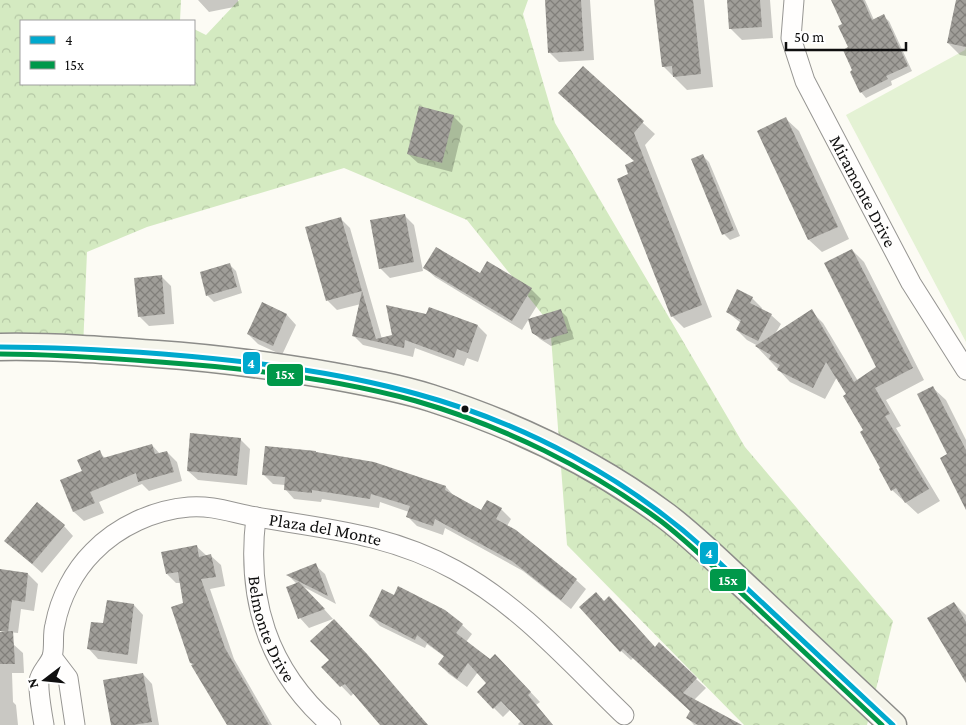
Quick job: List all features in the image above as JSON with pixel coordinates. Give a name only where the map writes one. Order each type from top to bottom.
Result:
[{"type":"main road","points":[[0,347],[39,346],[201,357],[299,370],[378,384],[429,398],[491,419],[544,442],[591,466],[667,517],[893,725]]},
{"type":"street","name":"Miramonte Drive","points":[[794,0],[791,38],[805,81],[912,283],[966,370]]},
{"type":"street","name":"Plaza del Monte","points":[[44,725],[39,680],[52,657],[54,626],[60,606],[80,568],[93,552],[110,537],[128,526],[147,516],[188,507],[210,507],[256,517],[358,533],[432,558],[456,570],[510,606],[624,715]]},
{"type":"street","name":"Belmonte Drive","points":[[256,517],[252,544],[253,568],[257,599],[265,629],[289,678],[331,725]]},
{"type":"street","points":[[52,657],[68,678],[75,725]]},
{"type":"green space","points":[[0,0],[181,0],[180,20],[20,20],[20,85],[195,85],[195,30],[206,35],[239,0],[528,0],[523,14],[555,123],[745,447],[893,621],[867,725],[744,725],[567,545],[550,324],[467,220],[344,168],[147,227],[87,252],[83,349],[0,347]]},
{"type":"green space","points":[[966,47],[966,342],[846,115],[965,50]]},
{"type":"building","points":[[545,0],[581,0],[584,51],[548,53]]},
{"type":"building","points":[[654,0],[693,0],[701,74],[673,77],[672,66],[662,67]]},
{"type":"building","points":[[727,0],[760,0],[762,27],[729,29]]},
{"type":"building","points":[[831,0],[863,0],[872,20],[884,14],[908,66],[886,76],[888,79],[860,93],[850,72],[852,70],[843,50],[848,47],[838,26],[842,24]]},
{"type":"building","points":[[956,0],[966,0],[966,47],[947,43]]},
{"type":"building","points":[[583,66],[644,121],[634,133],[702,305],[671,317],[617,179],[628,174],[625,165],[634,161],[558,93]]},
{"type":"building","points":[[419,106],[454,115],[442,163],[407,154]]},
{"type":"building","points":[[786,117],[838,227],[808,240],[757,131]]},
{"type":"building","points":[[703,154],[734,230],[722,235],[691,159]]},
{"type":"building","points":[[405,214],[414,262],[379,269],[370,220]]},
{"type":"building","points":[[341,217],[362,291],[326,301],[305,227]]},
{"type":"building","points":[[436,247],[480,273],[487,261],[532,288],[512,321],[423,268]]},
{"type":"building","points":[[852,249],[913,368],[875,388],[890,414],[885,416],[929,489],[905,503],[896,488],[891,491],[860,432],[863,430],[843,396],[846,394],[826,362],[813,388],[777,370],[780,365],[769,359],[771,355],[755,346],[812,309],[854,382],[876,367],[824,263]]},
{"type":"building","points":[[230,263],[237,287],[206,296],[200,272]]},
{"type":"building","points":[[162,275],[165,314],[138,317],[134,278]]},
{"type":"building","points":[[737,289],[753,297],[750,303],[772,314],[758,341],[736,330],[741,320],[726,312]]},
{"type":"building","points":[[362,291],[376,339],[392,335],[386,305],[426,314],[429,307],[478,325],[468,353],[457,349],[454,358],[405,340],[404,348],[352,336]]},
{"type":"building","points":[[262,302],[287,314],[273,346],[247,334]]},
{"type":"building","points":[[561,309],[568,333],[544,340],[532,333],[528,319]]},
{"type":"building","points":[[933,386],[966,450],[966,510],[940,458],[947,454],[917,394]]},
{"type":"building","points":[[190,433],[241,438],[237,476],[187,471]]},
{"type":"building","points":[[152,444],[155,454],[167,451],[174,472],[138,482],[136,473],[90,492],[95,503],[73,512],[60,480],[82,471],[77,460],[100,450],[103,458]]},
{"type":"building","points":[[265,446],[316,451],[374,462],[446,486],[445,490],[481,510],[487,500],[502,508],[496,519],[516,530],[577,579],[561,600],[512,561],[435,519],[433,526],[406,517],[410,506],[371,494],[370,499],[312,490],[312,493],[284,490],[285,477],[262,475]]},
{"type":"building","points":[[37,502],[65,525],[32,564],[4,541]]},
{"type":"building","points":[[197,545],[199,557],[211,554],[216,577],[201,579],[225,648],[269,725],[227,725],[191,665],[195,664],[190,663],[171,607],[183,603],[178,572],[166,574],[161,552]]},
{"type":"building","points":[[316,563],[328,596],[286,575]]},
{"type":"building","points":[[0,569],[28,573],[25,602],[12,600],[8,632],[0,631]]},
{"type":"building","points":[[299,582],[325,609],[298,619],[286,587]]},
{"type":"building","points":[[398,586],[445,610],[463,624],[456,633],[490,659],[495,654],[531,692],[528,695],[553,725],[524,725],[501,701],[493,709],[477,692],[486,683],[468,663],[457,679],[438,664],[444,656],[417,635],[415,640],[369,616],[382,589],[394,595]]},
{"type":"building","points":[[596,592],[604,601],[609,596],[655,647],[659,642],[697,678],[683,693],[742,725],[698,725],[686,718],[690,711],[623,649],[620,652],[579,607]]},
{"type":"building","points":[[107,600],[134,604],[128,655],[87,649],[91,622],[103,623]]},
{"type":"building","points":[[954,602],[966,622],[966,683],[927,618]]},
{"type":"building","points":[[334,619],[428,725],[380,725],[345,684],[340,687],[321,667],[329,660],[310,641]]},
{"type":"building","points":[[13,631],[15,664],[0,664],[0,632]]},
{"type":"building","points":[[143,673],[152,722],[133,725],[111,725],[103,680]]},
{"type":"transit line","name":"4","points":[[0,347],[82,349],[163,354],[227,360],[323,373],[386,386],[457,406],[535,437],[609,477],[677,525],[893,725]]},
{"type":"transit line","name":"15x","points":[[0,354],[80,356],[192,364],[321,380],[416,401],[449,411],[513,436],[605,484],[662,522],[707,561],[882,725]]}]
